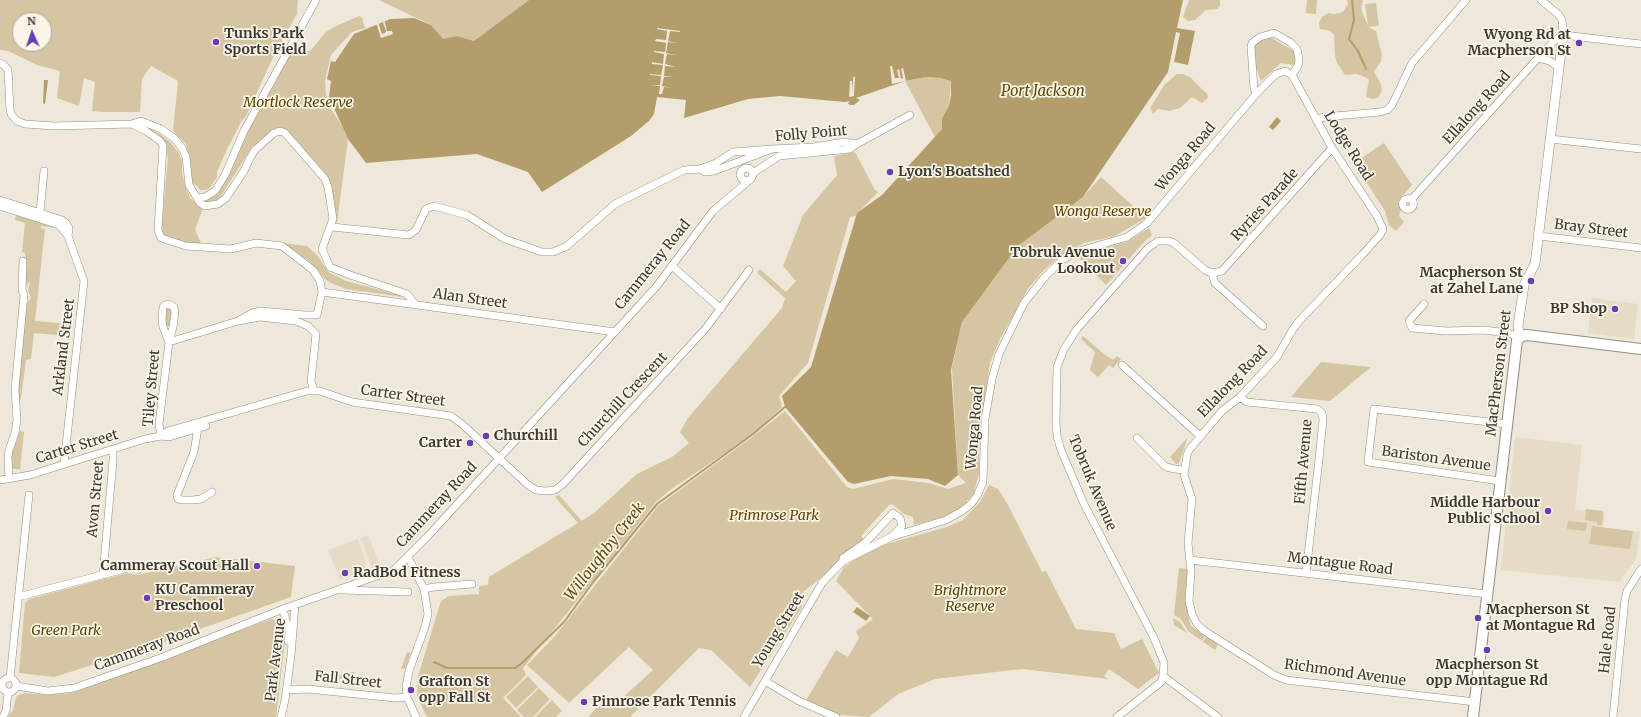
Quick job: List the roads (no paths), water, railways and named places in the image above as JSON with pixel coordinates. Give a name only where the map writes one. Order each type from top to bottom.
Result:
[{"type":"main road","points":[[1520,337],[1527,335],[1641,349]]},
{"type":"main road","name":"MacPherson Street","points":[[1473,717],[1516,344],[1520,337]]},
{"type":"street","points":[[197,198],[205,197],[215,191],[225,175],[244,131],[316,0]]},
{"type":"street","points":[[1316,120],[1324,117],[1380,112],[1387,110],[1392,104],[1412,63],[1466,0]]},
{"type":"street","points":[[1541,0],[1558,14],[1562,20],[1563,35],[1641,44]]},
{"type":"street","points":[[1257,93],[1254,89],[1251,47],[1252,44],[1260,37],[1274,33],[1290,42],[1297,49],[1299,60],[1298,66],[1292,76]]},
{"type":"street","name":"Ellalong Road","points":[[1412,200],[1538,58],[1555,40],[1563,35]]},
{"type":"street","name":"MacPherson Street","points":[[1520,337],[1518,326],[1521,300],[1524,285],[1535,264],[1539,236],[1563,35]]},
{"type":"street","points":[[1538,58],[1550,62],[1559,68]]},
{"type":"street","points":[[0,63],[8,70],[10,110],[17,121],[25,124],[54,126],[132,124],[141,121],[161,129],[174,138],[182,148],[186,157],[189,185],[200,203],[205,206],[218,204],[226,198],[244,171],[255,150],[274,133],[280,131],[285,133],[325,179],[328,187],[333,219],[332,226],[326,236],[322,249],[330,266],[350,276],[407,294],[415,304]]},
{"type":"street","name":"Wonga Road","points":[[891,537],[946,520],[962,511],[976,496],[983,482],[986,420],[992,379],[999,354],[1024,303],[1044,278],[1062,260],[1076,252],[1127,237],[1147,223],[1213,147],[1257,93],[1279,72],[1287,72],[1292,76]]},
{"type":"street","name":"Lodge Road","points":[[1292,76],[1332,148],[1377,216],[1383,229]]},
{"type":"street","name":"Folly Point","points":[[746,170],[779,156],[850,149],[910,115]]},
{"type":"street","points":[[132,124],[152,136],[163,145],[158,230],[161,238],[186,246],[231,249],[256,243],[282,246],[313,270],[320,281],[322,292],[317,315],[305,316],[261,310],[238,321]]},
{"type":"street","points":[[1550,139],[1641,149]]},
{"type":"street","name":"Folly Point","points":[[746,170],[772,150],[844,142],[857,144]]},
{"type":"street","name":"Ryries Parade","points":[[1212,272],[1222,271],[1227,266],[1332,148]]},
{"type":"street","points":[[332,226],[409,235],[416,230],[426,209],[434,206],[467,215],[505,239],[539,251],[553,252],[567,246],[615,204],[684,170],[700,169],[716,163],[733,152],[772,150]]},
{"type":"street","points":[[700,169],[705,172],[737,163],[746,170]]},
{"type":"street","points":[[727,166],[746,170]]},
{"type":"street","name":"Cammeray Road","points":[[16,686],[48,691],[74,688],[170,654],[283,609],[394,570],[408,557],[656,287],[713,211],[731,194],[746,170]]},
{"type":"street","points":[[0,200],[40,212],[44,171]]},
{"type":"street","points":[[0,206],[59,225],[68,236]]},
{"type":"street","name":"Arkland Street","points":[[40,212],[66,222],[69,228],[68,236],[84,281],[64,464]]},
{"type":"street","name":"Ellalong Road","points":[[1190,560],[1188,543],[1192,499],[1184,475],[1184,470],[1187,455],[1192,445],[1222,411],[1240,397],[1281,352],[1293,329],[1300,320],[1362,255],[1380,235],[1383,229]]},
{"type":"street","name":"Bray Street","points":[[1539,236],[1641,248]]},
{"type":"street","name":"Tobruk Avenue","points":[[1163,678],[1164,662],[1154,638],[1084,504],[1061,450],[1057,436],[1056,420],[1056,367],[1064,349],[1082,323],[1114,285],[1153,244],[1158,241],[1174,243],[1205,270],[1212,272]]},
{"type":"street","points":[[9,479],[9,450],[16,432],[15,390],[24,295],[22,290],[24,261]]},
{"type":"street","points":[[672,266],[721,309]]},
{"type":"street","name":"Churchill Crescent","points":[[498,458],[528,485],[536,490],[546,492],[555,490],[706,328],[749,270]]},
{"type":"street","points":[[1212,272],[1215,283],[1263,326]]},
{"type":"street","name":"Alan Street","points":[[322,292],[615,332]]},
{"type":"street","points":[[1424,304],[1409,321],[1412,328],[1446,331],[1484,330],[1508,333],[1520,337]]},
{"type":"street","points":[[238,321],[260,317],[296,321],[308,326],[316,334],[312,382],[314,391]]},
{"type":"street","name":"Tiley Street","points":[[161,436],[159,424],[168,342],[238,321]]},
{"type":"street","points":[[1122,365],[1200,436]]},
{"type":"street","name":"Carter Street","points":[[0,480],[9,479],[113,450],[306,391],[323,392],[352,402],[451,416],[462,424],[498,458]]},
{"type":"street","name":"Carter Street","points":[[161,436],[169,437],[308,395],[314,391]]},
{"type":"street","name":"Fifth Avenue","points":[[1240,397],[1247,402],[1317,409],[1322,414],[1323,420],[1306,573]]},
{"type":"street","name":"Bariston Avenue","points":[[1500,481],[1368,462],[1374,409],[1507,424]]},
{"type":"street","points":[[198,428],[194,452],[177,495],[178,499],[193,500],[200,499],[212,492]]},
{"type":"street","points":[[1137,438],[1166,467],[1184,470]]},
{"type":"street","name":"Avon Street","points":[[103,575],[113,450]]},
{"type":"street","points":[[10,678],[29,495]]},
{"type":"street","name":"Young Street","points":[[744,717],[822,583],[843,561],[844,558],[866,542],[893,513],[900,518],[902,526],[891,537],[843,561]]},
{"type":"street","points":[[408,557],[424,589],[428,614],[425,627],[407,677],[407,696],[416,717]]},
{"type":"street","name":"Montague Road","points":[[1190,560],[1487,594]]},
{"type":"street","name":"Richmond Avenue","points":[[1190,560],[1189,601],[1192,614],[1197,624],[1203,630],[1280,679],[1293,682],[1475,702]]},
{"type":"street","points":[[18,597],[132,567],[138,570]]},
{"type":"street","name":"Hale Road","points":[[1613,717],[1625,599],[1627,591],[1641,569]]},
{"type":"street","points":[[366,581],[369,591]]},
{"type":"street","points":[[424,589],[472,584]]},
{"type":"street","points":[[340,590],[408,592]]},
{"type":"street","name":"Park Avenue","points":[[281,717],[294,626],[295,605]]},
{"type":"street","name":"Park Avenue","points":[[281,717],[289,632],[283,609]]},
{"type":"street","points":[[8,693],[4,691],[1,684],[4,680],[10,678]]},
{"type":"street","points":[[8,693],[15,690],[16,686],[14,680],[10,678]]},
{"type":"street","points":[[1117,717],[1157,686],[1163,678],[1218,717]]},
{"type":"street","points":[[765,681],[799,701],[836,717]]},
{"type":"street","name":"Fall Street","points":[[286,690],[308,689],[395,698],[407,696]]},
{"type":"street","points":[[2,717],[6,710],[8,693]]},
{"type":"water","name":"Port Jackson","points":[[529,0],[1183,0],[1177,28],[1195,31],[1188,65],[1174,62],[1180,33],[1176,32],[1168,72],[1083,197],[1018,246],[962,322],[951,370],[958,475],[945,486],[928,479],[891,476],[854,484],[848,482],[785,407],[782,396],[811,367],[857,213],[882,195],[942,129],[942,118],[949,106],[951,81],[940,78],[926,77],[905,81],[856,98],[860,100],[854,105],[850,105],[848,103],[850,101],[845,102],[780,96],[748,99],[684,118],[686,100],[657,97],[654,114],[649,121],[631,136],[542,192],[528,172],[477,154],[366,163],[348,139],[329,97],[331,81],[327,79],[331,61],[335,62],[354,34],[390,19],[414,18],[431,25],[443,39],[457,36],[474,41]]},
{"type":"water","points":[[44,80],[48,80],[45,104],[43,103]]},
{"type":"water","points":[[1277,117],[1281,121],[1273,130],[1269,127]]},
{"type":"water","points":[[857,607],[870,616],[866,621],[853,612]]},
{"type":"waterway","points":[[1352,0],[1354,20],[1349,39],[1358,51],[1366,69]]},
{"type":"waterway","name":"Willoughby Creek","points":[[434,662],[447,668],[515,668],[522,663],[564,622],[594,581],[657,504],[753,434],[785,407]]},
{"type":"place","name":"Tunks Park Sports Field","points":[[216,42]]},
{"type":"place","name":"Wyong Rd at Macpherson St","points":[[1579,43]]},
{"type":"place","name":"Lyon's Boatshed","points":[[890,172]]},
{"type":"place","name":"Tobruk Avenue Lookout","points":[[1123,261]]},
{"type":"place","name":"Macpherson St at Zahel Lane","points":[[1531,281]]},
{"type":"place","name":"BP Shop","points":[[1615,309]]},
{"type":"place","name":"Churchill","points":[[486,436]]},
{"type":"place","name":"Carter","points":[[470,443]]},
{"type":"place","name":"Middle Harbour Public School","points":[[1548,511]]},
{"type":"place","name":"Cammeray Scout Hall","points":[[257,566]]},
{"type":"place","name":"RadBod Fitness","points":[[345,573]]},
{"type":"place","name":"KU Cammeray Preschool","points":[[147,598]]},
{"type":"place","name":"Macpherson St at Montague Rd","points":[[1478,618]]},
{"type":"place","name":"Macpherson St opp Montague Rd","points":[[1487,650]]},
{"type":"place","name":"Grafton St opp Fall St","points":[[411,690]]},
{"type":"place","name":"Pimrose Park Tennis","points":[[584,702]]},
{"type":"park label","name":"Mortlock Reserve","points":[[298,103]]},
{"type":"park label","name":"Wonga Reserve","points":[[1103,212]]},
{"type":"park label","name":"Primrose Park","points":[[774,516]]},
{"type":"park label","name":"Brightmore Reserve","points":[[970,600]]},
{"type":"park label","name":"Green Park","points":[[66,631]]}]
